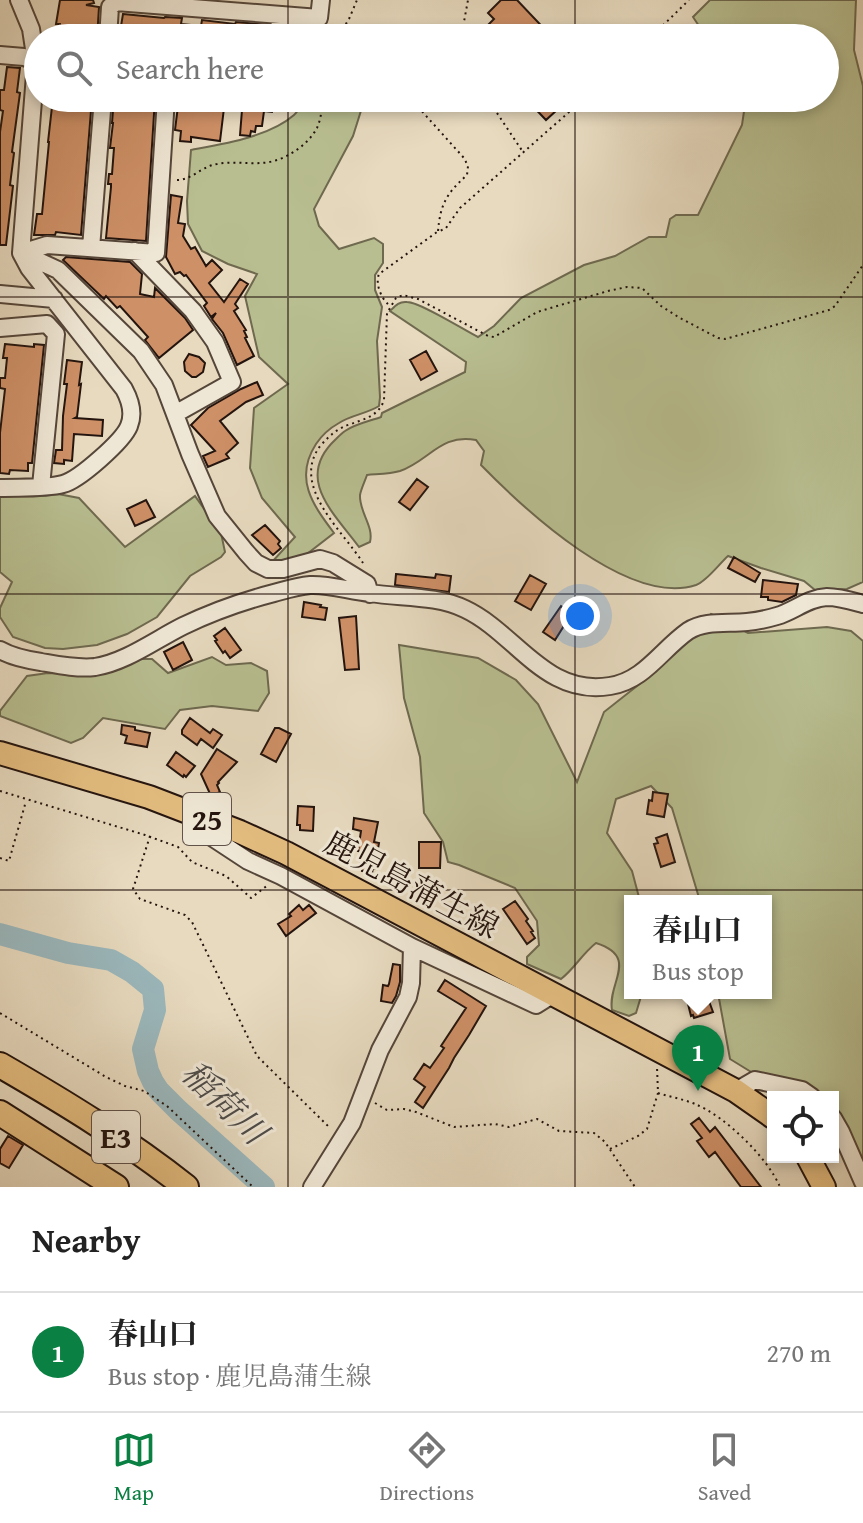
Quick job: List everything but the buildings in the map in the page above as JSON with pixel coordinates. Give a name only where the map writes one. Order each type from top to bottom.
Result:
[{"type":"highway","name":"E3","points":[[0,1065],[123,1141],[186,1187]]},
{"type":"highway","name":"E3","points":[[0,1113],[116,1187]]},
{"type":"main road","name":"鹿児島蒲生線","points":[[0,753],[149,797],[286,853],[736,1091],[767,1113]]},
{"type":"main road","points":[[812,1163],[824,1187]]},
{"type":"street","points":[[19,0],[29,24]]},
{"type":"street","points":[[109,24],[110,7],[116,2],[231,5],[280,15],[319,18],[321,0]]},
{"type":"street","points":[[280,15],[280,24]]},
{"type":"street","points":[[0,55],[24,57]]},
{"type":"street","points":[[0,488],[64,484],[84,473],[123,435],[131,417],[129,398],[124,389],[29,268],[21,253],[33,112]]},
{"type":"street","points":[[91,248],[102,112]]},
{"type":"street","points":[[21,253],[47,245],[156,253],[165,112]]},
{"type":"street","points":[[135,251],[193,311],[215,342],[232,382],[175,414]]},
{"type":"street","points":[[21,253],[58,270],[141,351],[164,385],[217,516],[256,563],[277,570],[320,559],[333,563],[368,589]]},
{"type":"street","points":[[0,294],[54,299]]},
{"type":"street","points":[[0,328],[47,324],[56,334],[41,486]]},
{"type":"street","points":[[0,650],[29,660],[94,667],[137,651],[185,625],[239,602],[310,585],[368,589],[447,601],[497,629],[545,671],[568,683],[592,688],[622,684],[642,673],[697,626],[766,619],[813,599],[829,597],[863,604]]},
{"type":"street","points":[[204,818],[210,836],[248,861],[412,947],[536,1005],[552,995]]},
{"type":"street","points":[[312,1187],[352,1123],[380,1050],[408,997],[412,947]]},
{"type":"street","points":[[736,1091],[755,1080],[803,1091]]},
{"type":"street","points":[[839,1128],[863,1182]]},
{"type":"path","points":[[346,24],[357,0]]},
{"type":"path","points":[[464,24],[468,0]]},
{"type":"path","points":[[664,24],[689,0]]},
{"type":"path","points":[[319,18],[321,24]]},
{"type":"path","points":[[160,179],[184,180],[218,163],[270,163],[282,158],[310,138],[317,127],[320,112]]},
{"type":"path","points":[[423,112],[468,166],[467,175],[449,190],[438,232]]},
{"type":"path","points":[[496,112],[523,153]]},
{"type":"path","points":[[390,306],[378,284],[379,274],[446,228],[460,208],[569,112]]},
{"type":"path","points":[[368,589],[365,567],[316,495],[310,472],[318,450],[328,437],[339,428],[369,417],[382,408],[387,313],[396,298],[411,296],[494,337],[537,312],[608,291],[637,287],[680,318],[725,339],[833,308],[863,265]]},
{"type":"path","points":[[0,791],[178,847],[192,862],[226,876],[251,898],[281,876]]},
{"type":"path","points":[[0,858],[9,861],[27,800]]},
{"type":"path","points":[[150,836],[133,889],[140,899],[185,915],[192,922],[257,1056],[342,1140]]},
{"type":"path","points":[[0,1013],[106,1077],[144,1091],[160,1101],[253,1187]]},
{"type":"path","points":[[610,1149],[647,1129],[658,1093],[656,1070],[661,1051]]},
{"type":"path","points":[[658,1093],[696,1104],[723,1121],[775,1174],[780,1187]]},
{"type":"path","points":[[364,1096],[387,1110],[416,1112],[454,1127],[495,1124],[509,1127],[537,1119],[559,1131],[594,1133],[605,1142],[635,1187]]},
{"type":"green space","points":[[710,0],[856,0],[854,50],[863,86],[863,582],[847,589],[815,590],[804,581],[728,556],[696,585],[669,588],[640,582],[579,550],[550,528],[481,465],[484,451],[476,440],[464,439],[444,444],[400,471],[367,475],[360,501],[371,536],[370,542],[359,547],[322,494],[318,467],[324,453],[349,429],[381,417],[382,413],[465,372],[466,362],[390,311],[397,304],[413,303],[478,337],[494,326],[521,298],[584,265],[615,256],[649,237],[666,237],[670,219],[676,215],[698,215],[742,125],[744,112],[839,112],[839,24],[698,24],[693,17]]},
{"type":"green space","points":[[361,112],[353,136],[314,209],[319,226],[339,249],[374,238],[383,244],[383,263],[375,275],[375,290],[382,307],[377,341],[380,397],[379,406],[329,429],[310,456],[306,468],[308,490],[334,533],[303,557],[271,563],[295,537],[262,498],[250,468],[254,408],[288,384],[259,357],[245,296],[257,274],[202,251],[188,224],[187,201],[191,150],[272,129],[296,113]]},
{"type":"green space","points":[[58,494],[79,498],[125,547],[195,496],[221,533],[225,552],[190,576],[157,617],[127,634],[97,645],[63,649],[45,648],[13,637],[0,617],[0,608],[12,582],[0,572],[0,496]]},
{"type":"green space","points":[[711,614],[748,633],[827,627],[851,631],[863,641],[863,1187],[839,1141],[839,1091],[782,1091],[730,1059],[719,999],[772,999],[772,895],[698,895],[672,808],[651,786],[616,799],[607,833],[632,871],[638,895],[624,895],[624,999],[640,999],[636,1013],[629,1016],[612,1010],[619,963],[609,949],[596,943],[561,979],[527,964],[527,957],[539,945],[537,921],[515,888],[448,862],[443,842],[424,813],[420,757],[404,698],[399,645],[478,658],[516,680],[538,704],[577,782],[604,712],[656,671]]},
{"type":"green space","points":[[212,657],[226,665],[251,663],[267,671],[269,693],[258,711],[212,706],[180,710],[165,729],[103,718],[83,738],[71,743],[0,716],[0,711],[27,676],[80,674],[137,659],[152,659],[168,673]]},
{"type":"waterway","name":"稲荷川","points":[[0,934],[68,953],[111,960],[153,989],[155,1010],[143,1049],[153,1082],[178,1110],[264,1187]]},
{"type":"waterway","name":"稲荷川","points":[[0,942],[3,935]]},
{"type":"place","name":"春山口","points":[[698,1091]]}]
